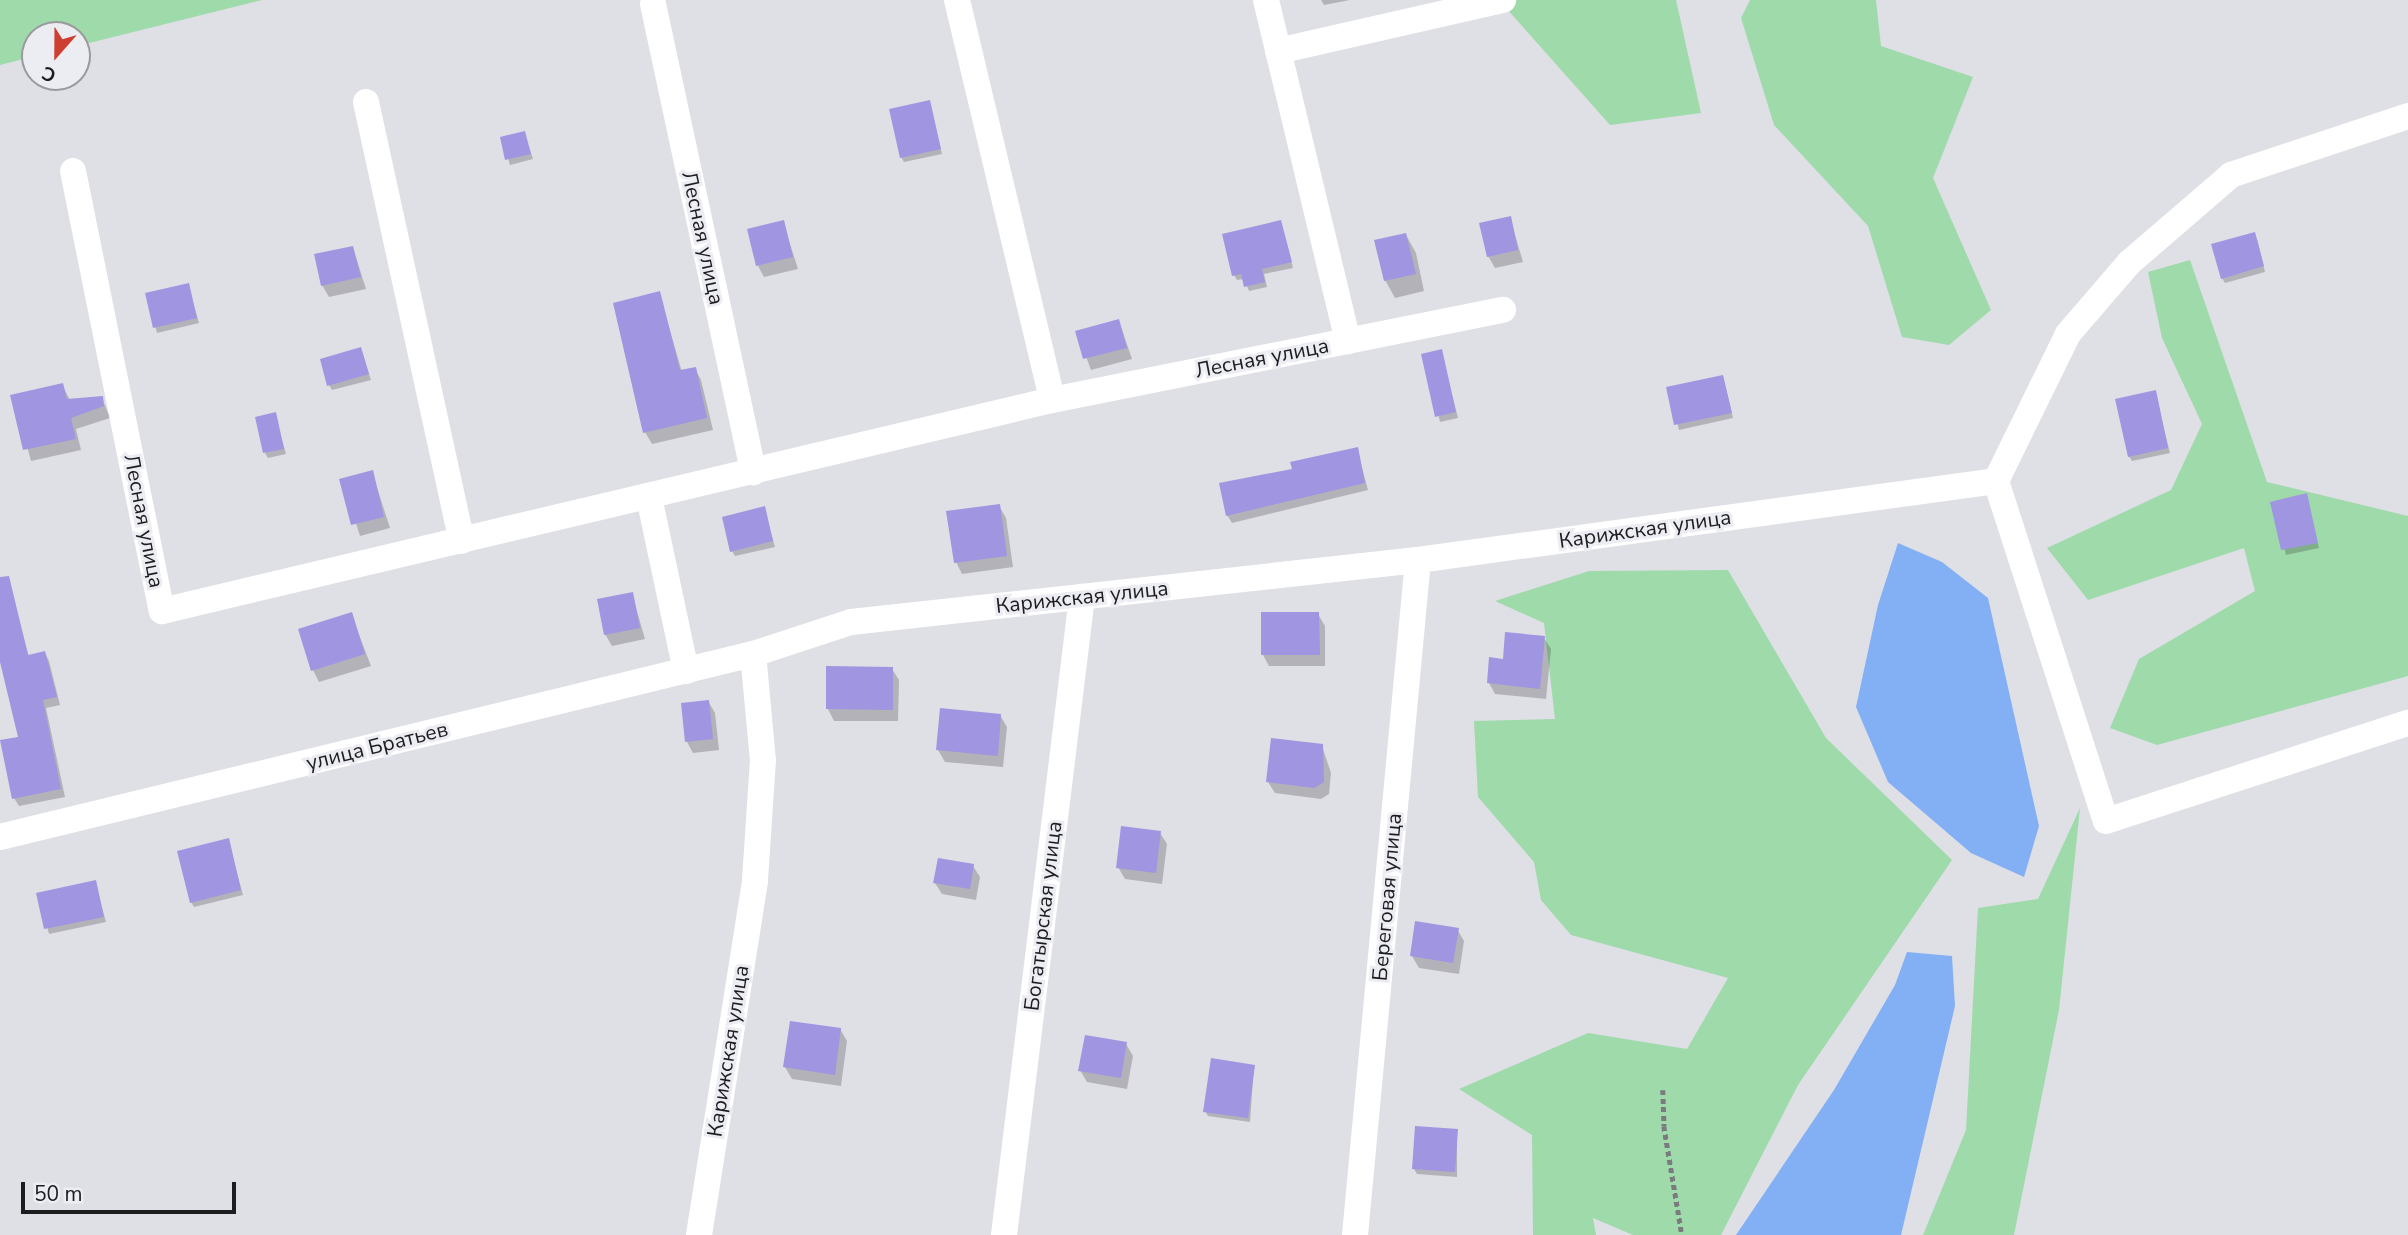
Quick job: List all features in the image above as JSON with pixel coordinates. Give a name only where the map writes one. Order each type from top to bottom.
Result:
[{"type":"street","points":[[957,0],[1052,400]]},
{"type":"street","name":"Лесная улица","points":[[1266,0],[1348,341]]},
{"type":"street","points":[[1278,51],[1503,0]]},
{"type":"street","name":"Лесная улица","points":[[653,4],[753,472]]},
{"type":"street","points":[[366,102],[462,541]]},
{"type":"street","points":[[2408,116],[2231,175],[2129,263],[2068,334],[1996,481],[2106,821],[2408,723]]},
{"type":"street","name":"Лесная улица","points":[[73,171],[162,611],[1052,400],[1503,310]]},
{"type":"street","name":"Карижская улица","points":[[699,1235],[755,880],[763,761],[753,654],[851,622],[1418,560],[1996,481]]},
{"type":"street","points":[[649,497],[686,671]]},
{"type":"street","name":"Береговая улица","points":[[1355,1235],[1418,560]]},
{"type":"street","name":"Богатырская улица","points":[[1004,1235],[1082,597]]},
{"type":"street","name":"улица Братьев","points":[[0,837],[753,654]]},
{"type":"path","points":[[1663,1090],[1682,1235]]},
{"type":"green space","points":[[0,0],[262,0],[91,43],[91,21],[21,21],[21,60],[0,65]]},
{"type":"green space","points":[[1499,0],[1676,0],[1701,113],[1610,125]]},
{"type":"green space","points":[[1750,0],[1876,0],[1881,46],[1973,77],[1933,178],[1991,310],[1949,345],[1902,337],[1868,226],[1774,125],[1741,18]]},
{"type":"green space","points":[[2190,260],[2267,482],[2408,516],[2408,676],[2157,745],[2110,728],[2139,659],[2255,591],[2244,548],[2088,600],[2047,548],[2171,490],[2202,424],[2162,338],[2148,272]]},
{"type":"green space","points":[[1728,570],[1826,738],[1952,860],[1798,1085],[1721,1235],[1633,1235],[1593,1218],[1596,1235],[1533,1235],[1532,1135],[1459,1089],[1588,1033],[1687,1049],[1728,978],[1571,935],[1541,900],[1534,862],[1478,797],[1474,721],[1555,719],[1544,623],[1495,601],[1589,571]]},
{"type":"green space","points":[[2080,808],[2059,1010],[2014,1235],[1923,1235],[1966,1130],[1978,908],[2038,899]]},
{"type":"water","points":[[1898,543],[1942,562],[1988,598],[2039,826],[2024,877],[1971,853],[1888,782],[1856,707],[1878,605]]},
{"type":"water","points":[[1907,952],[1952,956],[1955,1006],[1901,1235],[1736,1235],[1834,1090],[1895,985]]},
{"type":"building","points":[[930,100],[941,149],[900,158],[889,109]]},
{"type":"building","points":[[525,131],[531,154],[505,160],[500,137]]},
{"type":"building","points":[[1511,216],[1518,250],[1487,257],[1479,223]]},
{"type":"building","points":[[784,220],[793,257],[756,266],[747,229]]},
{"type":"building","points":[[1281,220],[1292,262],[1262,269],[1265,282],[1244,287],[1241,274],[1232,276],[1222,234]]},
{"type":"building","points":[[2255,232],[2264,266],[2221,279],[2211,244]]},
{"type":"building","points":[[1406,233],[1416,274],[1384,281],[1374,240]]},
{"type":"building","points":[[353,246],[361,277],[321,286],[314,254]]},
{"type":"building","points":[[189,283],[197,318],[153,328],[145,293]]},
{"type":"building","points":[[660,291],[680,370],[696,367],[707,418],[643,433],[613,303]]},
{"type":"building","points":[[1119,319],[1127,348],[1083,359],[1075,331]]},
{"type":"building","points":[[361,347],[369,374],[327,386],[320,359]]},
{"type":"building","points":[[1442,349],[1456,412],[1435,417],[1421,354]]},
{"type":"building","points":[[1723,375],[1732,413],[1674,425],[1666,387]]},
{"type":"building","points":[[63,383],[67,399],[103,396],[104,406],[71,418],[76,439],[23,450],[10,395]]},
{"type":"building","points":[[2156,390],[2168,448],[2128,457],[2115,399]]},
{"type":"building","points":[[276,412],[284,449],[263,453],[255,417]]},
{"type":"building","points":[[1358,447],[1365,483],[1226,516],[1219,483],[1292,469],[1290,462]]},
{"type":"building","points":[[373,470],[384,517],[351,525],[339,479]]},
{"type":"building","points":[[2307,493],[2318,543],[2281,550],[2270,502]]},
{"type":"building","points":[[1000,504],[1007,556],[954,563],[946,511]]},
{"type":"building","points":[[765,506],[773,541],[730,552],[722,517]]},
{"type":"building","points":[[9,576],[28,655],[45,651],[57,697],[43,700],[61,789],[12,799],[0,740],[18,737],[0,662],[0,577]]},
{"type":"building","points":[[633,592],[640,628],[604,635],[597,599]]},
{"type":"building","points":[[352,612],[365,654],[311,671],[298,629]]},
{"type":"building","points":[[1261,612],[1319,612],[1320,655],[1261,655]]},
{"type":"building","points":[[1505,632],[1545,636],[1540,689],[1487,683],[1489,657],[1503,659]]},
{"type":"building","points":[[826,666],[893,667],[893,710],[826,709]]},
{"type":"building","points":[[709,700],[713,739],[685,742],[681,703]]},
{"type":"building","points":[[940,708],[1001,714],[998,756],[936,750]]},
{"type":"building","points":[[1271,738],[1323,744],[1324,782],[1314,788],[1266,782]]},
{"type":"building","points":[[1121,826],[1161,831],[1156,873],[1116,868]]},
{"type":"building","points":[[229,838],[241,890],[190,903],[177,851]]},
{"type":"building","points":[[938,858],[974,864],[970,889],[933,883]]},
{"type":"building","points":[[96,880],[104,917],[44,929],[36,893]]},
{"type":"building","points":[[1415,921],[1459,928],[1453,963],[1410,956]]},
{"type":"building","points":[[790,1021],[841,1028],[835,1075],[783,1067]]},
{"type":"building","points":[[1085,1035],[1127,1042],[1121,1078],[1078,1071]]},
{"type":"building","points":[[1211,1058],[1255,1065],[1248,1118],[1203,1112]]},
{"type":"building","points":[[1415,1126],[1458,1129],[1455,1172],[1412,1169]]}]
